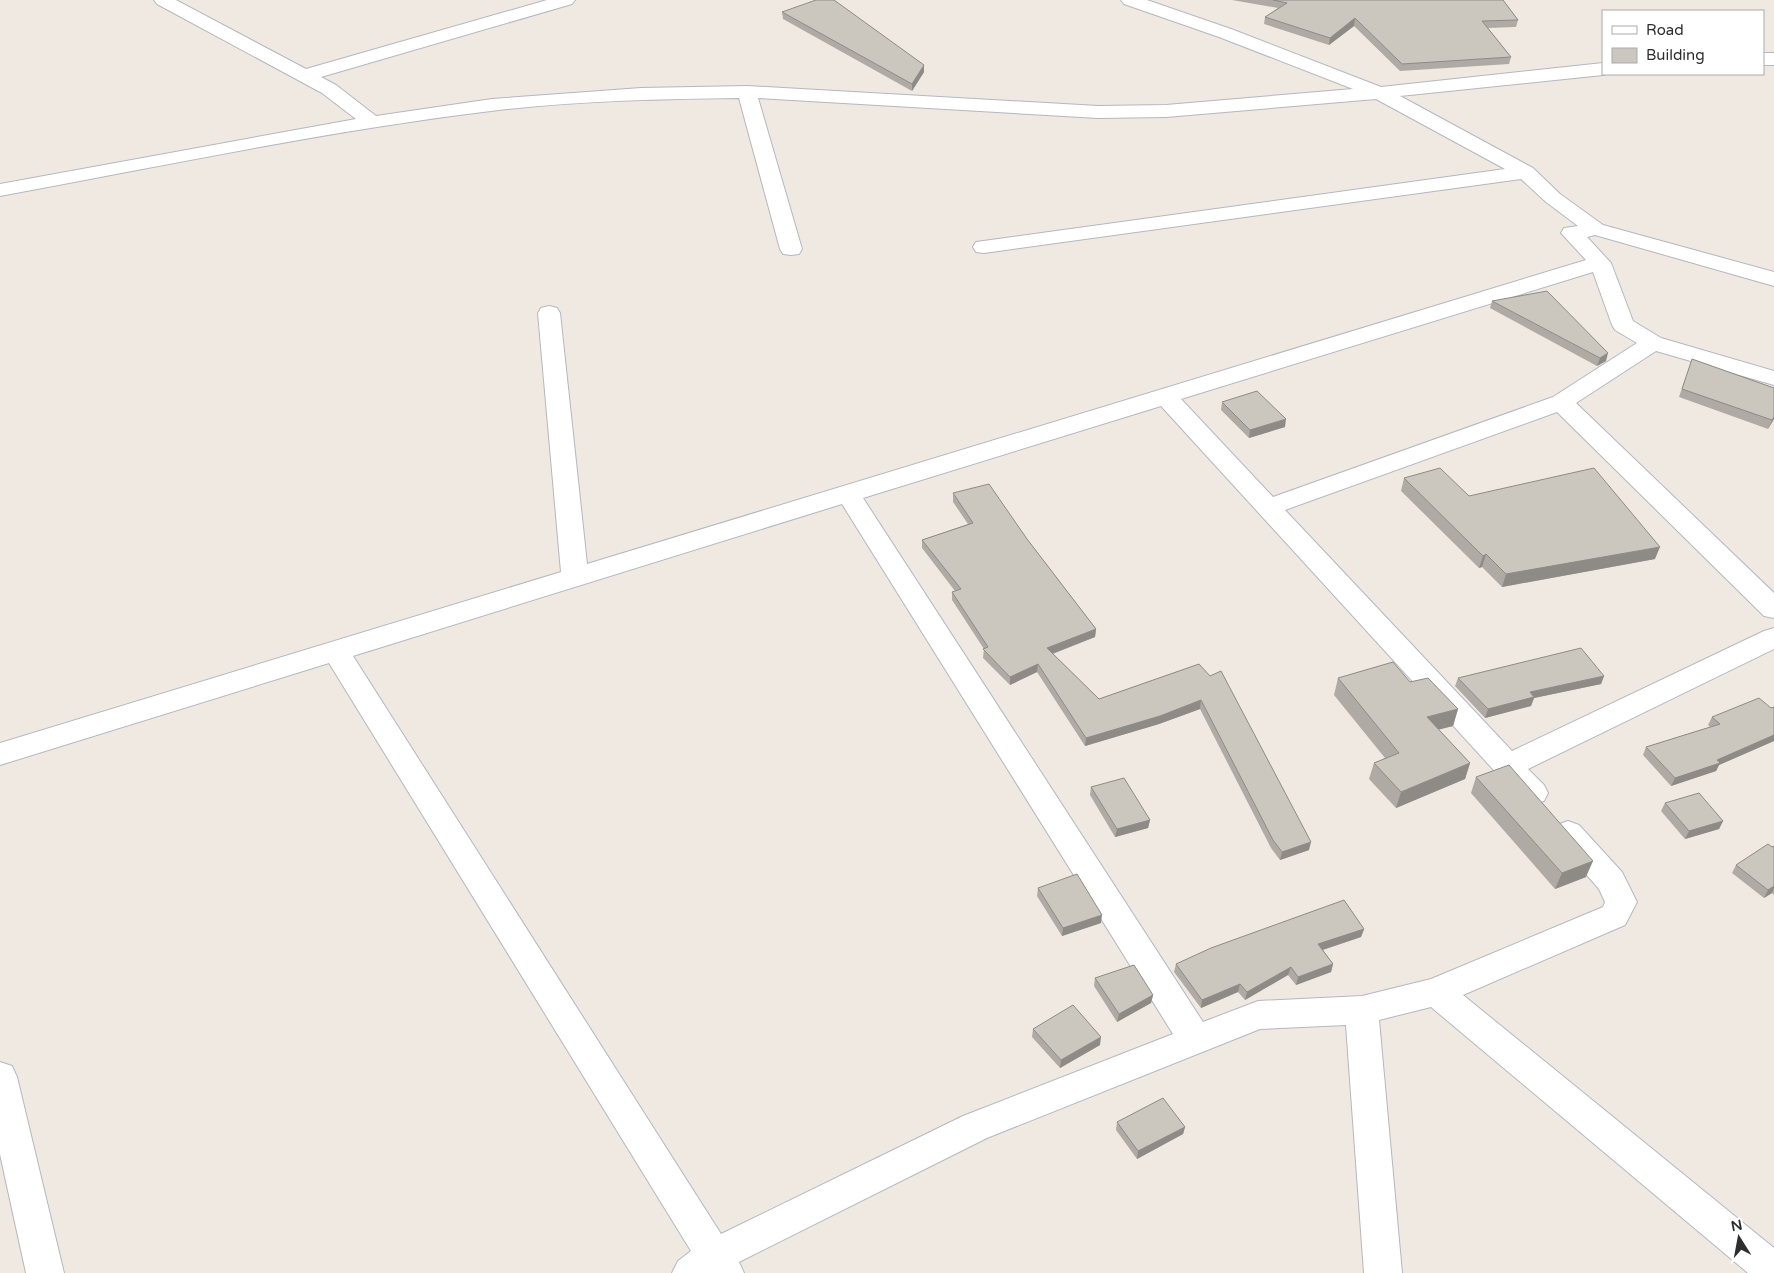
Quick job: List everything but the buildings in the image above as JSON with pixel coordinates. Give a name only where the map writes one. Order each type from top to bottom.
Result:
[{"type":"street","points":[[163,0],[329,89],[372,122]]},
{"type":"street","points":[[304,76],[566,0]]},
{"type":"street","points":[[1130,0],[1225,33],[1379,92],[1526,172],[1553,198],[1596,229],[1774,278]]},
{"type":"street","points":[[0,190],[372,122],[492,105],[641,94],[748,92],[1098,112],[1166,111],[1602,69]]},
{"type":"street","points":[[748,92],[791,249]]},
{"type":"street","points":[[984,247],[1526,172]]},
{"type":"street","points":[[1596,229],[1572,233],[1600,263],[1623,325],[1653,343],[1774,378]]},
{"type":"street","points":[[0,754],[1600,263]]},
{"type":"street","points":[[549,313],[575,578]]},
{"type":"street","points":[[1269,507],[1561,402],[1653,343]]},
{"type":"street","points":[[336,651],[711,1267],[975,1127],[1258,1014],[1362,1010],[1436,992],[1614,916],[1621,902],[1611,881],[1509,765],[1166,397]]},
{"type":"street","points":[[1561,402],[1774,609]]},
{"type":"street","points":[[848,494],[1195,1040]]},
{"type":"street","points":[[1509,765],[1774,638]]},
{"type":"street","points":[[1436,992],[1772,1266]]},
{"type":"street","points":[[1362,1010],[1383,1273]]},
{"type":"street","points":[[0,1077],[5,1125],[45,1273]]}]
